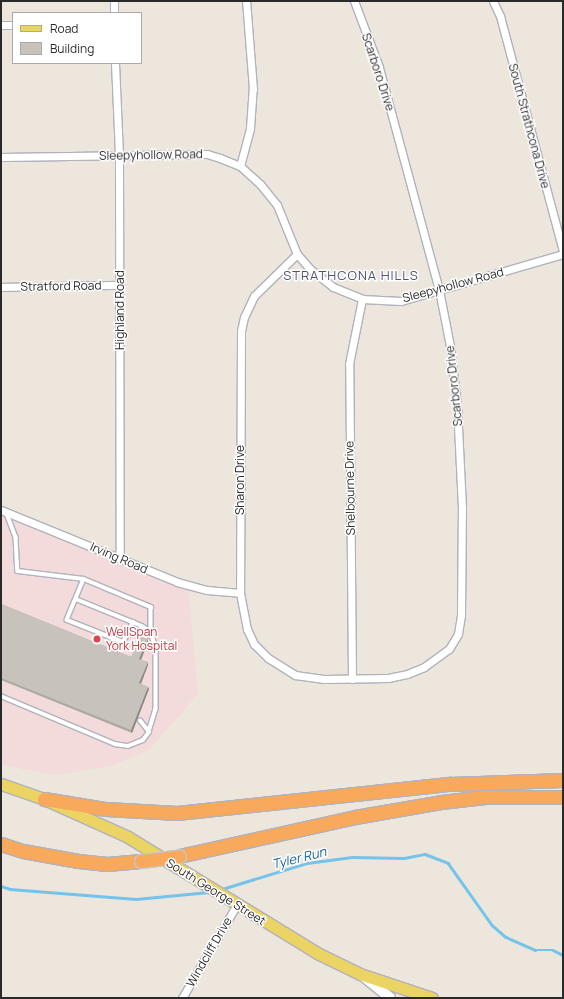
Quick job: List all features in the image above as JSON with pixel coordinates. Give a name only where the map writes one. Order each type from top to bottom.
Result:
[{"type":"highway","points":[[44,799],[106,810],[177,813],[450,784],[563,780]]},
{"type":"highway","points":[[1,844],[23,851],[78,861],[107,864],[141,862],[178,856],[362,816],[441,802],[485,797],[563,797]]},
{"type":"main road","name":"South George Street","points":[[1,784],[44,799],[128,837],[236,906],[317,953],[360,974],[432,998]]},
{"type":"street","points":[[114,1],[114,12]]},
{"type":"street","points":[[240,166],[250,128],[253,89],[246,1]]},
{"type":"street","name":"Scarboro Drive","points":[[324,679],[388,678],[424,667],[449,649],[458,634],[461,616],[462,508],[457,405],[450,346],[439,290],[379,67],[354,1]]},
{"type":"street","name":"South Strathcona Drive","points":[[493,1],[500,16],[563,253]]},
{"type":"street","points":[[1,25],[12,25]]},
{"type":"street","name":"Highland Road","points":[[115,64],[119,155],[120,558]]},
{"type":"street","name":"Sleepyhollow Road","points":[[1,158],[207,154],[240,166],[260,184],[277,205],[297,254],[332,287],[362,299],[401,301],[563,253]]},
{"type":"street","name":"Sharon Drive","points":[[297,254],[254,296],[244,317],[241,331],[240,593],[247,629],[254,644],[268,658],[294,675],[324,679]]},
{"type":"street","name":"Stratford Road","points":[[1,287],[120,285]]},
{"type":"street","name":"Shelbourne Drive","points":[[352,679],[349,364],[362,299]]},
{"type":"street","name":"Irving Road","points":[[3,511],[177,582],[207,590],[240,593]]},
{"type":"street","name":"Windcliff Drive","points":[[182,998],[236,906]]},
{"type":"street","points":[[360,974],[390,998]]},
{"type":"lane","points":[[1,696],[115,744],[128,746],[143,740],[149,732],[156,709],[156,648],[151,632],[151,607],[84,579],[18,571],[16,538],[3,511]]},
{"type":"lane","points":[[84,579],[67,620],[122,642],[133,622]]},
{"type":"lane","points":[[76,599],[133,622],[151,632]]},
{"type":"lane","points":[[141,646],[151,632]]},
{"type":"lane","points":[[140,720],[149,732]]},
{"type":"shaded area","name":"WellSpan York Hospital","points":[[1,510],[188,583],[198,694],[149,750],[111,766],[56,775],[1,765]]},
{"type":"building","points":[[1,604],[131,657],[140,636],[148,639],[139,659],[148,662],[139,683],[148,687],[131,730],[1,678]]},
{"type":"waterway","name":"Tyler Run","points":[[222,889],[307,863],[352,857],[404,858],[425,854],[448,863],[492,925],[506,937],[535,950],[553,950],[563,955]]},
{"type":"waterway","name":"Tyler Run","points":[[1,886],[10,889],[136,899],[209,892]]},
{"type":"place","name":"WellSpan York Hospital","points":[[97,639]]},
{"type":"district","name":"STRATHCONA HILLS","points":[[351,275]]}]
